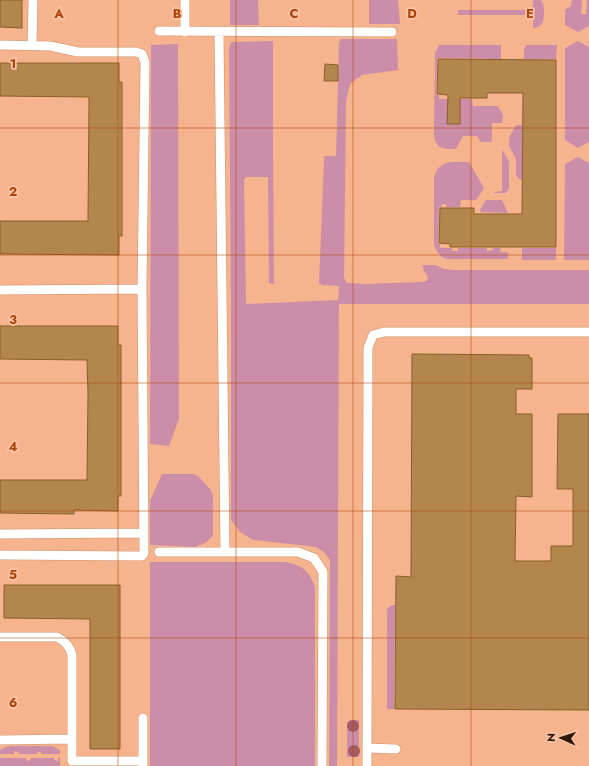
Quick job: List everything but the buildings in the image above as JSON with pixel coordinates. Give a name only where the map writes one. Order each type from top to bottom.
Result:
[{"type":"lane","points":[[32,45],[33,0]]},
{"type":"lane","points":[[185,0],[185,32]]},
{"type":"lane","points":[[159,31],[392,32]]},
{"type":"lane","points":[[219,32],[225,552]]},
{"type":"lane","points":[[0,45],[50,46],[78,52],[136,52],[142,54],[144,62],[142,289],[144,552],[142,556],[0,556]]},
{"type":"lane","points":[[0,290],[142,289]]},
{"type":"lane","points":[[367,766],[368,348],[372,335],[384,332],[589,332]]},
{"type":"lane","points":[[0,534],[144,534]]},
{"type":"lane","points":[[159,552],[298,552],[314,558],[323,572],[322,766]]},
{"type":"lane","points":[[0,637],[57,637],[64,641],[69,647],[72,655],[72,761],[143,763],[143,718]]},
{"type":"lane","points":[[0,740],[72,739]]},
{"type":"lane","points":[[367,748],[396,748]]},
{"type":"shaded area","points":[[230,0],[258,0],[259,25],[230,25]]},
{"type":"shaded area","points":[[369,0],[398,0],[400,24],[369,24]]},
{"type":"shaded area","points":[[533,0],[541,0],[544,8],[544,16],[540,25],[533,28],[533,15],[458,15],[458,10],[533,10]]},
{"type":"shaded area","points":[[572,0],[582,0],[581,14],[586,14],[587,0],[589,0],[589,26],[578,32],[565,25],[565,10],[571,6]]},
{"type":"shaded area","points":[[341,39],[397,39],[398,70],[362,75],[350,84],[346,102],[344,278],[347,283],[365,284],[422,282],[428,279],[422,265],[435,265],[444,269],[454,270],[589,270],[589,304],[339,304],[337,766],[329,766],[330,560],[324,552],[316,547],[253,540],[240,532],[231,520],[229,49],[231,42],[273,41],[274,284],[269,283],[268,177],[246,177],[244,180],[246,304],[338,300],[339,286],[322,285],[319,283],[324,156],[336,156],[339,43]]},
{"type":"shaded area","points":[[578,41],[589,47],[589,142],[578,148],[565,140],[565,48]]},
{"type":"shaded area","points":[[178,44],[179,419],[169,446],[150,444],[151,45]]},
{"type":"shaded area","points":[[439,45],[501,45],[501,59],[437,58],[436,95],[439,95],[439,99],[472,99],[473,106],[498,106],[503,115],[502,123],[492,123],[491,142],[481,142],[477,136],[463,136],[456,149],[447,149],[440,147],[436,142],[434,133],[435,53]]},
{"type":"shaded area","points":[[526,45],[557,45],[556,59],[524,59],[524,50]]},
{"type":"shaded area","points":[[516,125],[522,125],[522,180],[516,175],[516,159],[509,146],[509,138]]},
{"type":"shaded area","points":[[502,149],[509,161],[509,189],[506,193],[495,193],[494,192],[502,191]]},
{"type":"shaded area","points":[[578,157],[589,163],[589,260],[564,260],[565,164]]},
{"type":"shaded area","points":[[452,162],[469,162],[484,188],[476,200],[461,200],[460,207],[446,207],[446,204],[442,204],[441,207],[439,207],[438,244],[440,244],[440,248],[452,248],[452,251],[458,251],[458,248],[487,248],[487,251],[493,250],[493,248],[500,248],[501,252],[508,252],[508,259],[447,259],[442,257],[437,251],[434,244],[434,177],[441,166]]},
{"type":"shaded area","points":[[486,200],[502,200],[508,213],[480,212]]},
{"type":"shaded area","points":[[522,248],[556,248],[556,260],[522,260]]},
{"type":"shaded area","points":[[162,474],[193,474],[198,476],[210,489],[213,495],[213,536],[205,543],[195,547],[150,545],[150,501]]},
{"type":"shaded area","points":[[150,562],[286,562],[301,567],[308,573],[315,587],[315,766],[150,766]]},
{"type":"shaded area","points":[[392,605],[395,605],[394,709],[387,709],[387,609]]},
{"type":"shaded area","points":[[350,720],[359,720],[358,757],[347,757],[347,723]]},
{"type":"shaded area","points":[[10,746],[52,746],[60,750],[60,754],[41,754],[41,752],[37,752],[37,754],[19,754],[18,752],[14,751],[14,754],[0,754],[0,750]]},
{"type":"shaded area","points":[[0,758],[26,758],[30,761],[31,758],[54,758],[54,760],[58,761],[58,758],[60,758],[60,766],[0,766]]}]
